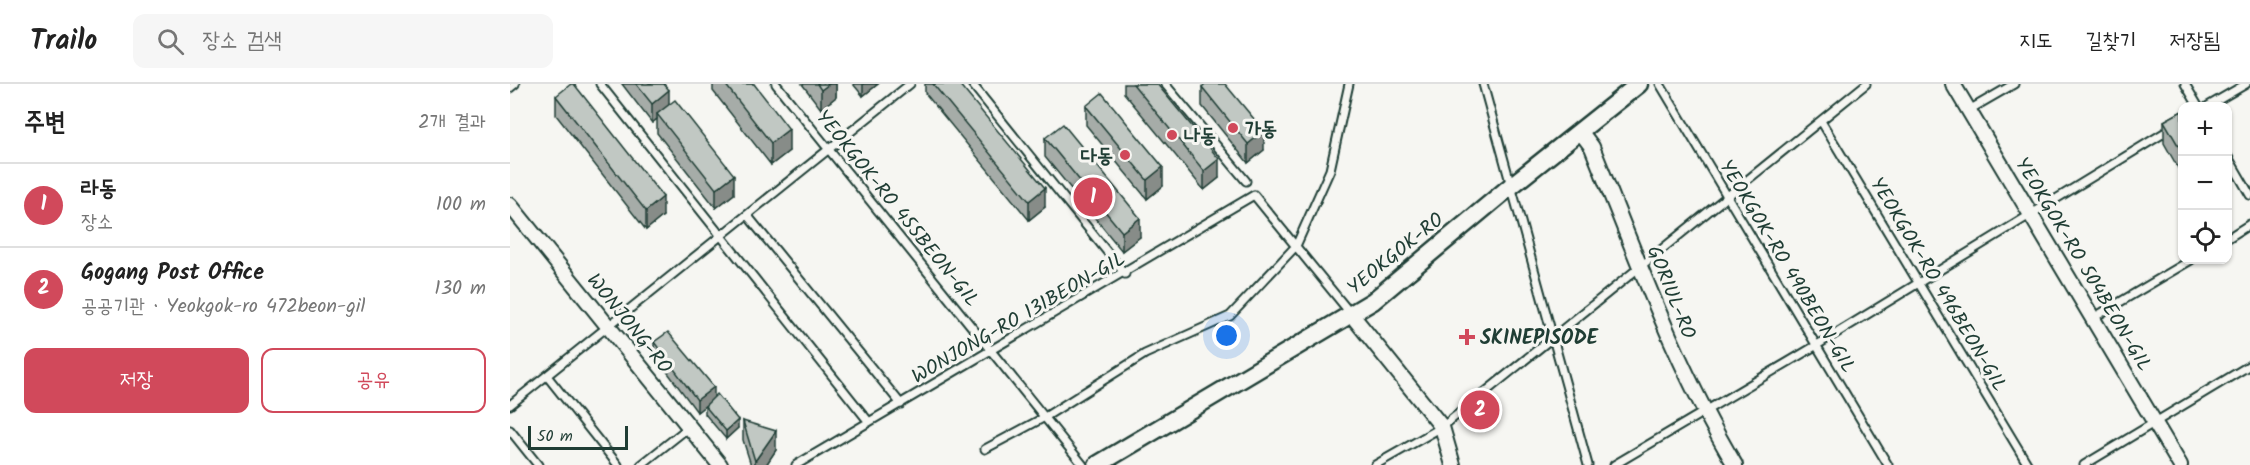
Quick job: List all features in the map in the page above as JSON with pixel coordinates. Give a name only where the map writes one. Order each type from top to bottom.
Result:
[{"type":"street","name":"YEOKGOK-RO","points":[[1097,465],[1373,301],[1511,186],[1639,84]]},
{"type":"street","name":"YEOKGOK-RO 504BEON-GIL","points":[[1953,84],[2180,465]]},
{"type":"street","name":"GORIUL-RO","points":[[1580,131],[1592,147],[1703,413],[1735,465]]},
{"type":"street","name":"WONJONG-RO","points":[[510,205],[720,465]]},
{"type":"street","points":[[1351,314],[1442,427],[1453,465]]},
{"type":"lane","points":[[510,88],[515,84]]},
{"type":"lane","points":[[600,84],[869,422]]},
{"type":"lane","name":"YEOKGOK-RO 455BEON-GIL","points":[[776,84],[1083,465]]},
{"type":"lane","points":[[510,405],[910,84]]},
{"type":"lane","points":[[972,84],[1125,274]]},
{"type":"lane","points":[[1166,84],[1246,181]]},
{"type":"lane","points":[[985,449],[1044,417],[1145,354],[1230,316],[1296,246],[1330,170],[1349,84]]},
{"type":"lane","points":[[1483,84],[1588,465]]},
{"type":"lane","name":"YEOKGOK-RO 490BEON-GIL","points":[[1660,84],[1888,465]]},
{"type":"lane","points":[[1375,465],[1442,427],[1866,84]]},
{"type":"lane","points":[[1969,110],[2014,84]]},
{"type":"lane","points":[[2185,84],[2196,102]]},
{"type":"lane","points":[[2215,102],[2246,84]]},
{"type":"lane","name":"YEOKGOK-RO 496BEON-GIL","points":[[1821,121],[2028,465]]},
{"type":"lane","points":[[1614,465],[1817,345],[2178,124]]},
{"type":"lane","points":[[2232,164],[2250,195]]},
{"type":"lane","name":"WONJONG-RO 131BEON-GIL","points":[[796,465],[1125,274],[1254,195],[1296,246]]},
{"type":"lane","points":[[747,214],[900,404]]},
{"type":"lane","points":[[2232,235],[2250,224]]},
{"type":"lane","points":[[1296,246],[1351,314]]},
{"type":"lane","points":[[2093,318],[2184,264]]},
{"type":"lane","points":[[2084,465],[2250,365]]},
{"type":"lane","points":[[547,376],[618,465]]},
{"type":"lane","points":[[642,465],[689,427]]},
{"type":"lane","points":[[510,430],[538,465]]},
{"type":"building","points":[[574,84],[663,197],[646,211],[556,96]]},
{"type":"building","points":[[636,84],[664,84],[669,90],[652,104]]},
{"type":"building","points":[[725,84],[754,84],[789,129],[771,143]]},
{"type":"building","points":[[817,84],[829,84],[821,90]]},
{"type":"building","points":[[933,84],[959,84],[1045,188],[1029,201]]},
{"type":"building","points":[[1133,84],[1157,84],[1219,159],[1204,171]]},
{"type":"building","points":[[1205,84],[1225,84],[1264,131],[1248,144],[1202,87]]},
{"type":"building","points":[[1102,93],[1163,167],[1147,180],[1086,106]]},
{"type":"building","points":[[675,100],[734,175],[716,189],[657,114]]},
{"type":"building","points":[[2178,113],[2178,145],[2164,121]]},
{"type":"building","points":[[1063,124],[1140,218],[1122,232],[1045,138]]},
{"type":"building","points":[[668,332],[714,387],[697,400],[654,342]]},
{"type":"building","points":[[717,394],[738,420],[726,431],[705,406]]},
{"type":"building","points":[[743,421],[776,431],[755,461]]},
{"type":"place","name":"가동","points":[[1233,128]]},
{"type":"place","name":"나동","points":[[1172,135]]},
{"type":"place","name":"다동","points":[[1125,155]]},
{"type":"place","name":"라동","points":[[1093,197]]},
{"type":"place","name":"SKINEPISODE","points":[[1467,337]]},
{"type":"place","name":"Gogang Post Office","points":[[1480,410]]}]
